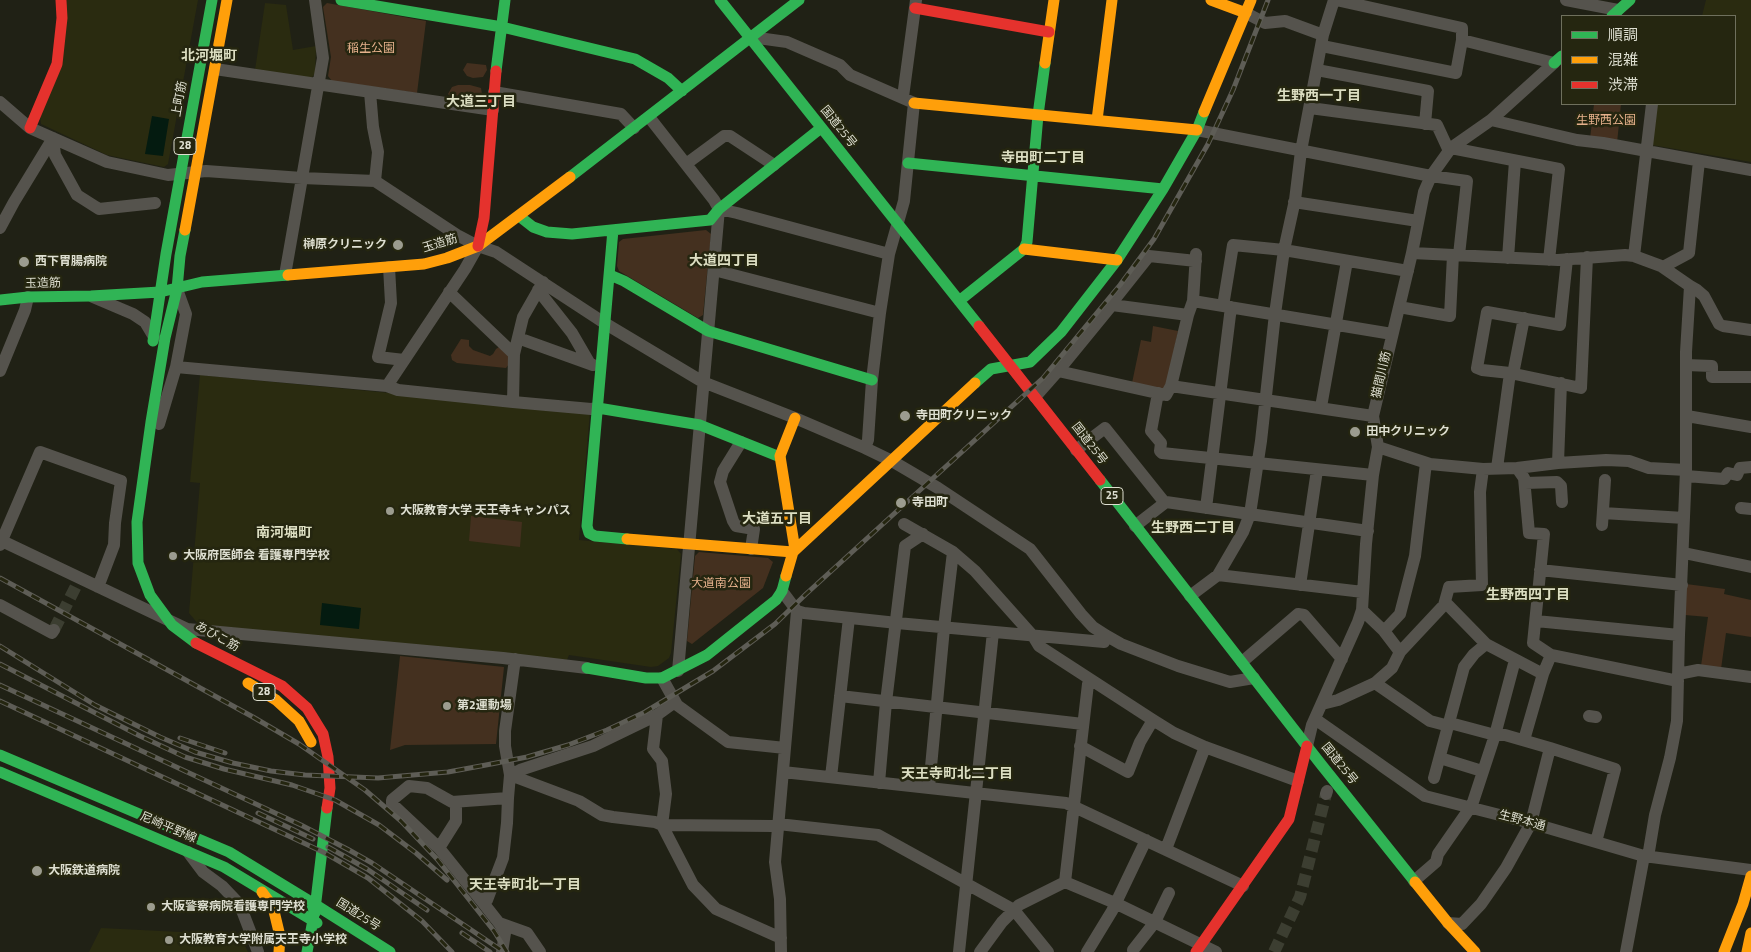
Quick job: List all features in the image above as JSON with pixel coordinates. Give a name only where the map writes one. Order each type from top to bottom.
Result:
[{"type":"main road","points":[[30,128],[56,64],[62,18],[61,0]]},
{"type":"main road","name":"上町筋","points":[[160,292],[212,0]]},
{"type":"main road","name":"28","points":[[177,289],[180,256],[227,0]]},
{"type":"main road","points":[[341,0],[502,27],[635,59],[668,78],[682,91]]},
{"type":"main road","points":[[478,246],[484,218],[494,92],[505,0]]},
{"type":"main road","name":"国道25号","points":[[720,0],[1011,366],[1307,746],[1448,923],[1475,952]]},
{"type":"main road","name":"玉造筋","points":[[3,299],[160,292],[202,282],[424,264],[447,258],[478,246],[519,216],[799,0]]},
{"type":"main road","points":[[959,301],[1024,249],[1027,242],[1038,115],[1054,0]]},
{"type":"main road","points":[[1097,120],[1112,0]]},
{"type":"main road","points":[[1211,0],[1246,13]]},
{"type":"main road","points":[[613,230],[606,324],[596,366],[598,408],[587,526],[589,533],[595,536],[794,551],[990,369],[1030,362],[1061,332],[1117,260],[1163,189],[1196,130],[1251,0]]},
{"type":"main road","points":[[1615,13],[1630,0]]},
{"type":"main road","points":[[915,4],[1049,32]]},
{"type":"main road","points":[[909,100],[1038,115],[1196,130]]},
{"type":"main road","points":[[519,216],[533,227],[547,232],[572,234],[710,220],[719,210],[774,164],[822,128]]},
{"type":"main road","points":[[908,163],[1163,189]]},
{"type":"main road","points":[[1024,249],[1117,260]]},
{"type":"main road","points":[[610,275],[624,281],[708,331],[872,380]]},
{"type":"main road","name":"あびこ筋","points":[[177,289],[165,338],[142,481],[137,522],[138,563],[150,595],[172,625],[194,642],[282,686],[308,708],[323,734],[328,757],[330,788],[309,952]]},
{"type":"main road","name":"28","points":[[136,442],[160,292]]},
{"type":"main road","points":[[598,408],[700,424],[780,457]]},
{"type":"main road","points":[[587,668],[646,678],[662,678],[707,656],[776,600],[782,591],[794,551],[780,457],[796,418]]},
{"type":"main road","points":[[125,546],[124,520],[130,480]]},
{"type":"main road","points":[[136,592],[140,601],[156,620]]},
{"type":"main road","name":"28","points":[[235,676],[276,700],[299,721],[310,738],[314,752]]},
{"type":"main road","points":[[1198,948],[1289,819],[1307,746]]},
{"type":"main road","name":"尼崎平野線","points":[[0,754],[229,852],[311,902]]},
{"type":"main road","name":"尼崎平野線","points":[[0,772],[224,867],[321,926]]},
{"type":"main road","points":[[1724,952],[1743,904],[1751,876]]},
{"type":"main road","points":[[300,923],[306,884]]},
{"type":"main road","points":[[260,889],[273,907],[280,936],[279,952]]},
{"type":"main road","points":[[309,952],[321,926],[311,902]]},
{"type":"main road","name":"国道25号","points":[[311,902],[390,952]]},
{"type":"main road","points":[[299,952],[321,926],[339,919]]},
{"type":"main road","points":[[1747,952],[1751,934]]},
{"type":"street","points":[[285,275],[323,58],[315,0]]},
{"type":"street","points":[[1190,596],[1218,575],[1243,532],[1250,514],[1284,250],[1322,40],[1335,0],[1389,6],[1462,28],[1462,40],[1456,73],[1322,40],[1285,21],[1265,23],[1246,13]]},
{"type":"street","points":[[1566,0],[1615,13]]},
{"type":"street","points":[[865,448],[868,440],[872,380],[889,254],[904,201],[908,163],[909,100],[915,4]]},
{"type":"street","points":[[751,37],[787,42],[840,65],[850,75],[909,100]]},
{"type":"street","points":[[1462,40],[1558,60]]},
{"type":"street","name":"猫間川筋","points":[[1307,746],[1315,719],[1362,610],[1373,475],[1378,448],[1373,416],[1408,271],[1424,192],[1431,176],[1450,150],[1491,120],[1558,60]]},
{"type":"street","points":[[214,69],[493,110]]},
{"type":"street","points":[[1317,70],[1428,91],[1425,124]]},
{"type":"street","points":[[370,92],[373,127],[378,152],[375,182]]},
{"type":"street","points":[[494,92],[621,114],[634,128]]},
{"type":"street","points":[[0,102],[30,128],[107,162],[168,175],[206,171],[375,182],[457,235],[478,246],[496,252],[540,286],[704,382],[796,418],[892,461],[986,518],[1030,549],[1093,628],[1121,644],[1178,666],[1230,682],[1254,678]]},
{"type":"street","points":[[1634,256],[1652,105]]},
{"type":"street","points":[[1310,108],[1437,125],[1450,150],[1559,169],[1549,260]]},
{"type":"street","points":[[649,117],[714,200],[719,210],[678,671]]},
{"type":"street","points":[[1491,120],[1577,140],[1751,170]]},
{"type":"street","points":[[1196,130],[1431,176],[1467,181],[1456,255],[1450,316],[1399,307]]},
{"type":"street","points":[[686,164],[724,136],[730,136],[774,164]]},
{"type":"street","points":[[53,138],[55,155],[77,195],[99,209],[155,203]]},
{"type":"street","points":[[0,228],[53,138]]},
{"type":"street","points":[[1508,258],[1515,161]]},
{"type":"street","points":[[1663,267],[1689,253],[1699,161]]},
{"type":"street","points":[[1294,202],[1418,220]]},
{"type":"street","points":[[719,210],[737,212],[889,254]]},
{"type":"street","points":[[1206,508],[1220,392],[1233,245],[1284,250],[1408,271]]},
{"type":"street","points":[[387,386],[478,246]]},
{"type":"street","points":[[1412,253],[1549,260],[1634,256],[1663,267],[1697,290],[1704,296],[1719,324],[1751,330]]},
{"type":"street","points":[[1035,397],[1112,306],[1114,300],[1149,256],[1196,258],[1193,301],[1171,386],[1166,395],[1058,371]]},
{"type":"street","points":[[1567,259],[1560,325],[1487,312],[1477,368],[1512,373],[1581,388],[1587,257]]},
{"type":"street","points":[[1321,407],[1347,261]]},
{"type":"street","points":[[389,267],[391,303],[378,357],[404,360]]},
{"type":"street","points":[[714,270],[880,313]]},
{"type":"street","points":[[513,402],[514,354],[523,318],[540,286]]},
{"type":"street","points":[[540,286],[596,366]]},
{"type":"street","points":[[1626,952],[1677,721],[1679,635],[1684,553],[1687,416],[1686,366],[1690,286]]},
{"type":"street","points":[[156,620],[157,596],[149,573],[146,543],[147,504],[158,426],[176,367],[186,314],[177,289]]},
{"type":"street","points":[[449,292],[514,354]]},
{"type":"street","points":[[91,296],[133,314],[145,322],[154,337]]},
{"type":"street","points":[[0,371],[28,297]]},
{"type":"street","points":[[1193,301],[1392,334]]},
{"type":"street","points":[[1112,306],[1188,315]]},
{"type":"street","points":[[1497,468],[1512,373],[1524,318]]},
{"type":"street","points":[[518,338],[596,366]]},
{"type":"street","points":[[1686,366],[1712,366],[1712,376],[1751,377]]},
{"type":"street","points":[[176,367],[387,386],[398,390],[513,402],[598,408]]},
{"type":"street","points":[[1558,463],[1561,383]]},
{"type":"street","points":[[1171,386],[1265,398],[1373,416]]},
{"type":"street","points":[[1158,393],[1151,431],[1161,443],[1160,451],[1162,453],[1373,475]]},
{"type":"street","points":[[1687,416],[1751,426]]},
{"type":"street","points":[[1076,450],[1105,428],[1165,503],[1368,531]]},
{"type":"street","points":[[741,442],[723,471],[720,482],[736,526],[754,529],[751,549]]},
{"type":"street","points":[[1378,448],[1426,462],[1483,469],[1606,460],[1628,461],[1649,468],[1724,479],[1728,473],[1737,475],[1740,468],[1751,467]]},
{"type":"street","points":[[98,587],[114,545],[121,482],[40,452],[1,542],[79,580],[98,587],[156,620],[187,629],[515,659],[587,668]]},
{"type":"street","points":[[1384,631],[1400,614],[1412,566],[1426,462]]},
{"type":"street","points":[[1517,468],[1525,483],[1529,533],[1544,534],[1534,643],[1552,655],[1678,678],[1698,670],[1751,677]]},
{"type":"street","points":[[1322,704],[1338,700],[1375,683],[1392,668],[1400,652],[1444,605],[1449,587],[1482,585],[1480,492],[1483,469]]},
{"type":"street","points":[[1300,585],[1317,470]]},
{"type":"street","points":[[1525,483],[1556,482],[1561,486],[1562,502]]},
{"type":"street","points":[[1602,485],[1603,519],[1684,518]]},
{"type":"street","points":[[118,500],[147,504]]},
{"type":"street","points":[[1135,526],[1165,503]]},
{"type":"street","points":[[904,524],[953,552],[995,592],[1033,636],[1039,646],[1091,680],[1174,733],[1205,747],[1298,780]]},
{"type":"street","points":[[879,783],[886,702],[905,546],[923,534]]},
{"type":"street","points":[[929,788],[953,552]]},
{"type":"street","points":[[1684,553],[1751,567]]},
{"type":"street","points":[[1540,570],[1682,585]]},
{"type":"street","points":[[1218,575],[1363,592]]},
{"type":"street","points":[[781,952],[780,899],[775,862],[797,611],[782,591]]},
{"type":"street","points":[[1445,602],[1486,644],[1543,674]]},
{"type":"street","points":[[0,605],[52,633],[54,630]]},
{"type":"street","points":[[1362,610],[1384,631],[1400,652]]},
{"type":"street","points":[[797,611],[944,628],[1104,642],[1107,636]]},
{"type":"street","points":[[1242,662],[1298,614],[1304,615],[1342,659]]},
{"type":"street","points":[[831,777],[849,618]]},
{"type":"street","points":[[1536,621],[1679,635]]},
{"type":"street","points":[[959,952],[993,632]]},
{"type":"street","points":[[1434,778],[1464,667],[1474,654],[1486,644]]},
{"type":"street","points":[[1524,740],[1543,674],[1552,655]]},
{"type":"street","points":[[484,904],[503,858],[510,775],[505,746],[505,731],[515,659]]},
{"type":"street","points":[[1414,880],[1436,862],[1438,854],[1470,807],[1495,735],[1515,660]]},
{"type":"street","points":[[662,678],[674,702],[728,742],[785,748]]},
{"type":"street","points":[[1065,882],[1080,746],[1088,684],[1091,680]]},
{"type":"street","points":[[1375,683],[1430,721],[1495,735],[1505,735],[1615,769],[1596,842]]},
{"type":"street","points":[[840,696],[1083,724]]},
{"type":"street","points":[[510,775],[593,746],[657,715],[674,702]]},
{"type":"street","points":[[657,715],[653,749],[662,761],[666,794],[662,826],[693,885],[716,909],[781,938]]},
{"type":"street","name":"生野本通","points":[[1315,719],[1425,796],[1646,856],[1751,870]]},
{"type":"street","points":[[1080,746],[1128,772],[1140,742],[1153,720]]},
{"type":"street","points":[[1166,849],[1205,747]]},
{"type":"street","points":[[1448,923],[1462,924],[1481,904],[1506,868],[1531,824],[1550,748]]},
{"type":"street","points":[[1440,758],[1482,772]]},
{"type":"street","points":[[783,772],[1066,803],[1243,886]]},
{"type":"street","points":[[510,775],[579,801],[602,815],[655,822],[662,826],[773,826],[778,824],[878,835],[1014,910],[1048,952]]},
{"type":"street","points":[[502,952],[504,932],[499,923],[439,848],[392,804],[392,800],[409,786],[428,788],[452,802],[508,798]]},
{"type":"street","points":[[439,848],[456,820],[456,802]]},
{"type":"street","points":[[192,836],[186,850],[203,872],[222,886],[240,905],[258,952]]},
{"type":"street","points":[[1087,952],[1115,903],[1146,840]]},
{"type":"street","points":[[980,952],[1002,922],[1019,905],[1065,882],[1155,922],[1198,948],[1216,952]]},
{"type":"street","points":[[1133,950],[1155,922],[1169,893]]},
{"type":"street","points":[[499,923],[527,933],[540,952]]},
{"type":"shaded area","points":[[67,0],[198,0],[168,164],[164,167],[107,155],[41,124],[40,116]]},
{"type":"shaded area","points":[[1706,0],[1751,0],[1751,162],[1652,145],[1656,105],[1736,105],[1736,15],[1702,15]]},
{"type":"shaded area","points":[[265,3],[286,5],[293,50],[316,46],[315,74],[311,78],[255,70]]},
{"type":"shaded area","points":[[152,116],[169,119],[163,156],[145,154]]},
{"type":"shaded area","name":"大阪教育大学 天王寺キャンパス","points":[[200,375],[590,412],[579,540],[677,549],[681,554],[669,658],[658,666],[651,667],[569,655],[567,660],[199,625],[189,613],[200,483],[190,482]]},
{"type":"shaded area","points":[[322,603],[361,608],[359,629],[320,625]]},
{"type":"shaded area","name":"大阪教育大学附属天王寺小学校","points":[[101,928],[240,935],[248,952],[89,952]]},
{"type":"green space","name":"稲生公園","points":[[327,3],[426,21],[417,93],[332,81],[328,76],[331,57],[323,7]]},
{"type":"green space","points":[[467,63],[486,65],[487,70],[483,77],[473,78],[467,76],[463,70]]},
{"type":"green space","points":[[470,85],[481,88],[480,100],[473,103],[456,102],[448,94],[452,87]]},
{"type":"green space","name":"生野西公園","points":[[1594,105],[1621,105],[1617,143],[1590,139]]},
{"type":"green space","points":[[706,230],[711,234],[703,315],[698,318],[619,271],[617,266],[619,242],[623,239]]},
{"type":"green space","points":[[1153,326],[1178,331],[1166,390],[1132,383],[1141,340],[1151,342]]},
{"type":"green space","points":[[461,339],[469,340],[469,346],[473,350],[490,356],[499,347],[508,352],[509,364],[506,368],[457,363],[452,360],[451,355]]},
{"type":"green space","points":[[471,516],[522,522],[520,547],[469,541]]},
{"type":"green space","name":"大道南公園","points":[[699,552],[768,558],[773,562],[763,588],[692,644],[687,641],[695,556]]},
{"type":"green space","points":[[1686,584],[1725,589],[1724,594],[1751,600],[1751,637],[1726,633],[1721,669],[1701,666],[1708,617],[1685,615]]},
{"type":"green space","name":"第2運動場","points":[[400,656],[504,667],[496,744],[405,745],[390,750]]},
{"type":"tunnel","points":[[54,630],[78,582]]},
{"type":"tunnel","points":[[1274,952],[1300,897],[1326,794]]},
{"type":"railway","points":[[0,646],[95,705],[195,752],[271,771],[305,775],[378,778],[448,772],[486,765],[527,757],[568,745],[607,730],[645,712],[713,671],[775,624],[1043,378],[1120,285],[1154,239],[1208,144],[1233,90],[1268,0]]},
{"type":"railway","points":[[0,578],[253,717],[299,744],[365,790],[401,821],[437,859],[494,931],[507,952]]},
{"type":"railway","points":[[0,664],[185,757],[224,769],[292,785],[335,800],[379,825],[447,880]]},
{"type":"railway","points":[[0,685],[301,825],[349,850],[372,863],[504,952]]},
{"type":"railway","points":[[0,701],[325,853],[368,878],[422,921],[452,952]]},
{"type":"railway","points":[[180,738],[225,753]]},
{"type":"railway","points":[[258,813],[313,839]]},
{"type":"railway","points":[[328,847],[367,869],[427,910]]},
{"type":"railway","points":[[462,933],[490,952]]},
{"type":"traffic: fast","points":[[153,341],[166,254],[212,0]]},
{"type":"traffic: fast","points":[[341,0],[502,27],[635,59],[668,78],[682,91]]},
{"type":"traffic: fast","points":[[496,71],[505,0]]},
{"type":"traffic: fast","points":[[720,0],[979,326]]},
{"type":"traffic: fast","points":[[570,177],[799,0]]},
{"type":"traffic: fast","points":[[1613,15],[1630,0]]},
{"type":"traffic: fast","points":[[1554,63],[1561,57]]},
{"type":"traffic: fast","points":[[959,301],[1024,249],[1027,242],[1038,115],[1045,63]]},
{"type":"traffic: fast","points":[[975,383],[991,369],[1030,362],[1061,332],[1117,260],[1163,189],[1197,130],[1204,112]]},
{"type":"traffic: fast","points":[[519,216],[533,227],[547,232],[572,234],[710,220],[719,209],[821,128]]},
{"type":"traffic: fast","points":[[908,163],[1163,189]]},
{"type":"traffic: fast","points":[[185,230],[177,289],[165,338],[151,422],[137,522],[138,563],[150,595],[172,625],[196,643]]},
{"type":"traffic: fast","points":[[613,230],[587,526],[589,533],[595,536],[627,539]]},
{"type":"traffic: fast","points":[[0,300],[28,297],[160,292],[202,282],[288,275]]},
{"type":"traffic: fast","points":[[610,275],[624,281],[708,331],[872,380]]},
{"type":"traffic: fast","points":[[598,408],[700,425],[780,457]]},
{"type":"traffic: fast","points":[[1100,480],[1415,882]]},
{"type":"traffic: fast","points":[[587,668],[646,678],[662,678],[707,655],[776,600],[782,591],[786,576]]},
{"type":"traffic: fast","points":[[0,755],[229,852],[311,902],[315,913]]},
{"type":"traffic: fast","points":[[0,772],[224,867],[317,923]]},
{"type":"traffic: fast","points":[[307,952],[315,909],[327,808]]},
{"type":"traffic: fast","points":[[311,902],[390,952]]},
{"type":"traffic: slow","points":[[185,230],[227,0]]},
{"type":"traffic: slow","points":[[1045,63],[1054,0]]},
{"type":"traffic: slow","points":[[1097,120],[1112,0]]},
{"type":"traffic: slow","points":[[1211,0],[1246,13]]},
{"type":"traffic: slow","points":[[1204,112],[1251,0]]},
{"type":"traffic: slow","points":[[914,103],[1197,130]]},
{"type":"traffic: slow","points":[[288,275],[424,264],[447,258],[478,246],[570,177]]},
{"type":"traffic: slow","points":[[1024,249],[1117,260]]},
{"type":"traffic: slow","points":[[786,576],[793,552],[975,383]]},
{"type":"traffic: slow","points":[[795,418],[780,456],[795,550]]},
{"type":"traffic: slow","points":[[627,539],[793,552]]},
{"type":"traffic: slow","points":[[248,683],[276,700],[299,721],[311,742]]},
{"type":"traffic: slow","points":[[1724,952],[1743,904],[1751,876]]},
{"type":"traffic: slow","points":[[1415,882],[1448,923],[1475,952]]},
{"type":"traffic: slow","points":[[262,892],[273,907],[280,936],[279,952]]},
{"type":"traffic: slow","points":[[1747,952],[1751,933]]},
{"type":"traffic: jam","points":[[30,128],[57,64],[62,18],[61,0]]},
{"type":"traffic: jam","points":[[915,8],[1049,32]]},
{"type":"traffic: jam","points":[[478,246],[484,218],[496,71]]},
{"type":"traffic: jam","points":[[979,326],[1100,480]]},
{"type":"traffic: jam","points":[[196,643],[282,686],[307,708],[323,734],[328,757],[330,788],[327,808]]},
{"type":"traffic: jam","points":[[1196,952],[1289,819],[1307,746]]},
{"type":"place","name":"榊原クリニック","points":[[398,245]]},
{"type":"place","name":"西下胃腸病院","points":[[24,262]]},
{"type":"place","name":"寺田町クリニック","points":[[905,416]]},
{"type":"place","name":"田中クリニック","points":[[1355,432]]},
{"type":"place","name":"寺田町","points":[[901,503]]},
{"type":"place","name":"大阪教育大学 天王寺キャンパス","points":[[390,511]]},
{"type":"place","name":"大阪府医師会 看護専門学校","points":[[173,556]]},
{"type":"place","name":"第2運動場","points":[[447,706]]},
{"type":"place","name":"大阪鉄道病院","points":[[37,871]]},
{"type":"place","name":"大阪警察病院看護専門学校","points":[[151,907]]},
{"type":"place","name":"大阪教育大学附属天王寺小学校","points":[[169,940]]},
{"type":"district","name":"北河堀町","points":[[209,57]]},
{"type":"district","name":"生野西一丁目","points":[[1319,97]]},
{"type":"district","name":"大道三丁目","points":[[481,103]]},
{"type":"district","name":"寺田町二丁目","points":[[1043,159]]},
{"type":"district","name":"大道四丁目","points":[[724,262]]},
{"type":"district","name":"大道五丁目","points":[[777,520]]},
{"type":"district","name":"生野西二丁目","points":[[1193,529]]},
{"type":"district","name":"南河堀町","points":[[284,534]]},
{"type":"district","name":"生野西四丁目","points":[[1528,596]]},
{"type":"district","name":"天王寺町北二丁目","points":[[957,775]]},
{"type":"district","name":"天王寺町北一丁目","points":[[525,886]]}]
